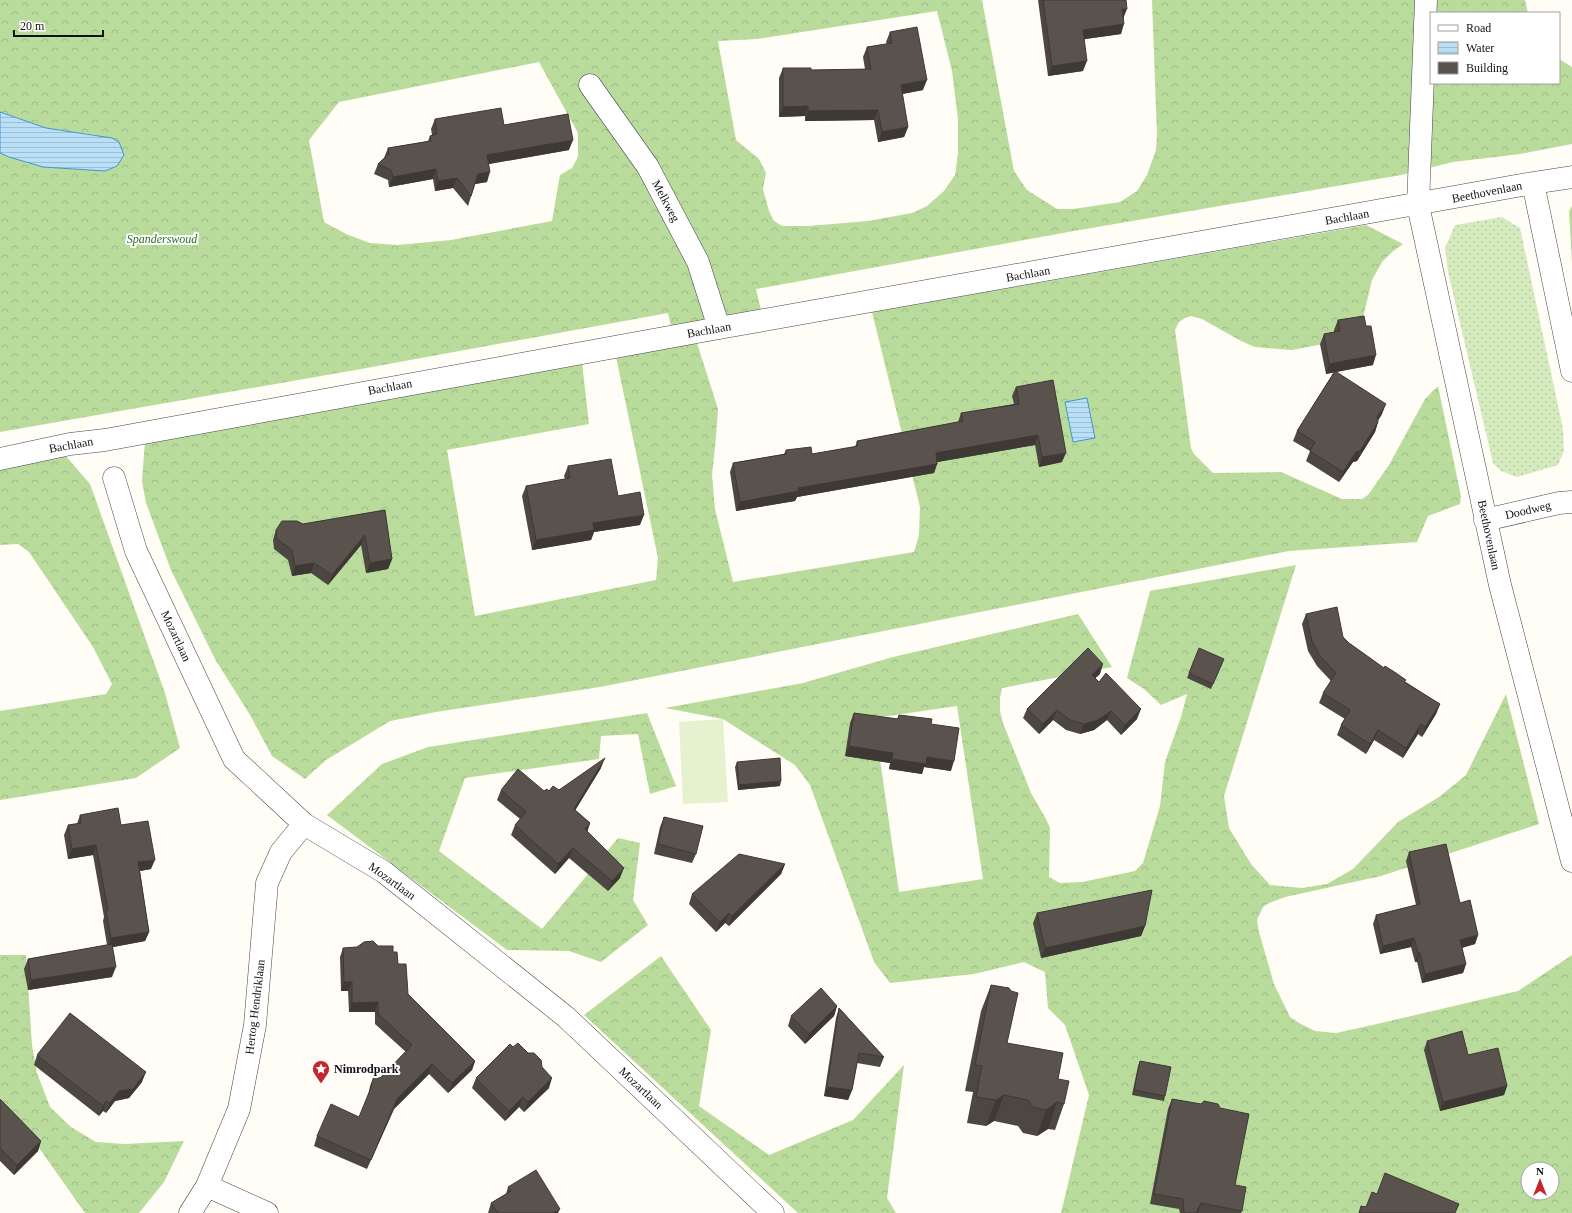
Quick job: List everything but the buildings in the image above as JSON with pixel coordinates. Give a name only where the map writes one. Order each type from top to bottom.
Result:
[{"type":"street","name":"Beethovenlaan","points":[[1426,0],[1418,205],[1500,585],[1572,861]]},
{"type":"street","name":"Melkweg","points":[[590,85],[648,167],[698,262],[719,328]]},
{"type":"street","points":[[1533,183],[1572,177]]},
{"type":"street","name":"Beethovenlaan","points":[[1418,205],[1533,183],[1572,371]]},
{"type":"street","name":"Bachlaan","points":[[0,459],[70,444],[105,440],[719,328],[1418,205]]},
{"type":"street","name":"Mozartlaan","points":[[114,478],[136,550],[234,759],[304,824],[384,872],[566,1018],[773,1213]]},
{"type":"street","name":"Doodweg","points":[[1485,520],[1559,503],[1572,502]]},
{"type":"street","name":"Hertog Hendriklaan","points":[[190,1213],[207,1186],[239,1109],[255,1025],[267,883],[281,852],[304,824]]},
{"type":"street","points":[[207,1186],[267,1213]]},
{"type":"green space","name":"Spanderswoud","points":[[0,0],[982,0],[1014,171],[1027,190],[1057,209],[1073,209],[1120,202],[1137,191],[1147,175],[1156,150],[1157,135],[1152,0],[1525,0],[1528,12],[1430,12],[1430,84],[1560,84],[1560,60],[1572,67],[1572,144],[1520,154],[1453,162],[1401,175],[1074,231],[756,289],[762,314],[672,331],[668,313],[361,369],[0,432],[0,153],[9,157],[96,135],[46,128],[0,112]],"holes":[[[937,11],[952,71],[958,119],[958,154],[955,175],[944,191],[927,206],[912,213],[868,221],[809,226],[782,226],[774,221],[769,211],[763,189],[766,173],[759,159],[736,140],[718,41],[757,39]],[[539,62],[578,133],[578,157],[572,168],[560,175],[552,221],[451,240],[398,245],[370,243],[346,234],[324,222],[309,140],[339,102]]]},
{"type":"green space","points":[[1572,206],[1572,263],[1569,211]]},
{"type":"green space","points":[[1502,217],[1520,228],[1563,429],[1564,451],[1558,465],[1517,477],[1501,471],[1493,463],[1448,272],[1445,248],[1455,225]]},
{"type":"green space","points":[[1366,225],[1403,244],[1382,262],[1372,280],[1363,318],[1334,342],[1292,350],[1255,347],[1241,341],[1202,319],[1191,316],[1179,322],[1175,330],[1191,448],[1194,454],[1213,473],[1281,472],[1342,499],[1362,499],[1368,495],[1389,465],[1425,399],[1438,386],[1461,496],[1460,504],[1428,516],[1417,542],[1289,551],[600,687],[436,712],[390,721],[326,760],[305,779],[272,756],[250,715],[215,659],[171,570],[146,503],[142,481],[145,441],[582,363],[589,424],[447,450],[475,616],[656,580],[658,558],[616,357],[697,343],[718,409],[712,475],[715,509],[733,582],[914,552],[919,535],[920,507],[872,312]]},
{"type":"green space","points":[[65,455],[90,484],[165,693],[180,748],[136,778],[0,800],[0,711],[106,694],[112,684],[93,647],[29,552],[18,544],[0,545],[0,467]]},
{"type":"green space","points":[[1296,565],[1224,796],[1229,828],[1251,864],[1270,885],[1302,888],[1327,884],[1353,869],[1398,822],[1439,797],[1466,775],[1506,694],[1539,824],[1381,876],[1285,897],[1263,907],[1257,920],[1274,984],[1290,1017],[1315,1031],[1336,1033],[1518,991],[1572,955],[1572,1213],[1061,1213],[1089,1095],[1065,1025],[1048,1008],[1045,972],[1024,962],[974,974],[890,983],[874,962],[810,785],[795,765],[723,719],[665,708],[803,683],[893,657],[1078,614],[1112,667],[1002,688],[1000,711],[1003,723],[1031,793],[1050,828],[1049,877],[1060,883],[1082,882],[1135,871],[1143,863],[1160,806],[1165,762],[1181,717],[1187,694],[1161,705],[1144,689],[1127,678],[1150,591]],"holes":[[[957,706],[983,879],[899,892],[874,718]]]},
{"type":"green space","points":[[647,713],[676,786],[650,794],[638,734],[601,736],[599,759],[465,778],[439,851],[542,929],[618,838],[640,843],[633,900],[648,925],[601,962],[569,951],[507,950],[327,815],[382,764],[428,747]]},
{"type":"green space","points":[[723,719],[728,802],[683,804],[679,722]]},
{"type":"green space","points":[[0,955],[26,955],[32,1045],[37,1073],[50,1107],[71,1127],[96,1142],[125,1144],[184,1141],[164,1182],[139,1213],[85,1213],[32,1138],[0,1098]]},
{"type":"green space","points":[[661,956],[711,1030],[699,1106],[769,1155],[853,1120],[904,1065],[887,1198],[896,1213],[798,1213],[584,1015]]},
{"type":"water","points":[[0,112],[46,128],[112,138],[119,142],[124,155],[117,166],[105,171],[43,167],[9,157],[0,153]]},
{"type":"water","points":[[1087,398],[1095,438],[1073,442],[1065,402]]},
{"type":"place","name":"Nimrodpark","points":[[321,1084]]}]
